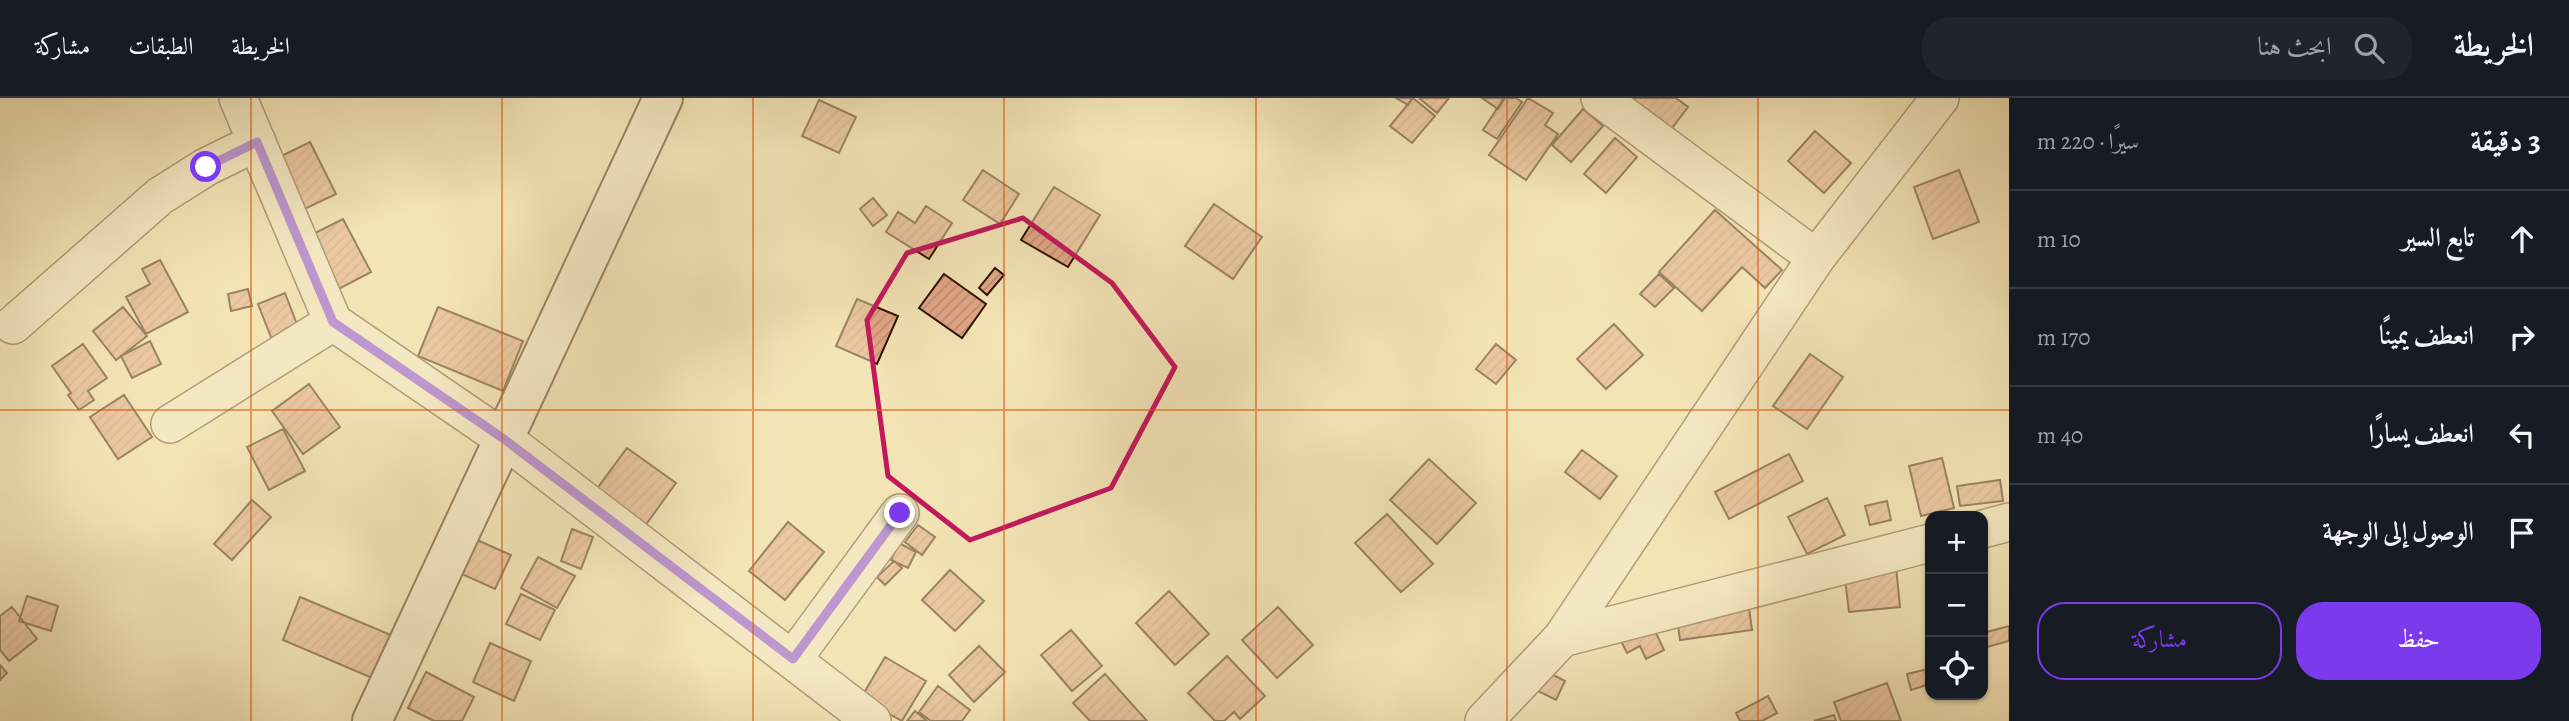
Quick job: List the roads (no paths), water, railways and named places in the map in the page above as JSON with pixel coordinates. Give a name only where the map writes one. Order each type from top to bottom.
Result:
[{"type":"street","points":[[238,98],[333,322],[504,439],[872,721]]},
{"type":"street","points":[[372,721],[663,98]]},
{"type":"street","points":[[1601,98],[1816,258]]},
{"type":"street","points":[[1484,721],[1562,638],[1816,258],[1940,98]]},
{"type":"street","points":[[13,325],[160,196],[206,167],[257,142]]},
{"type":"street","points":[[170,424],[333,322]]},
{"type":"street","points":[[793,659],[900,513]]},
{"type":"street","points":[[1988,528],[2009,522]]},
{"type":"street","points":[[1562,638],[1925,544]]}]
